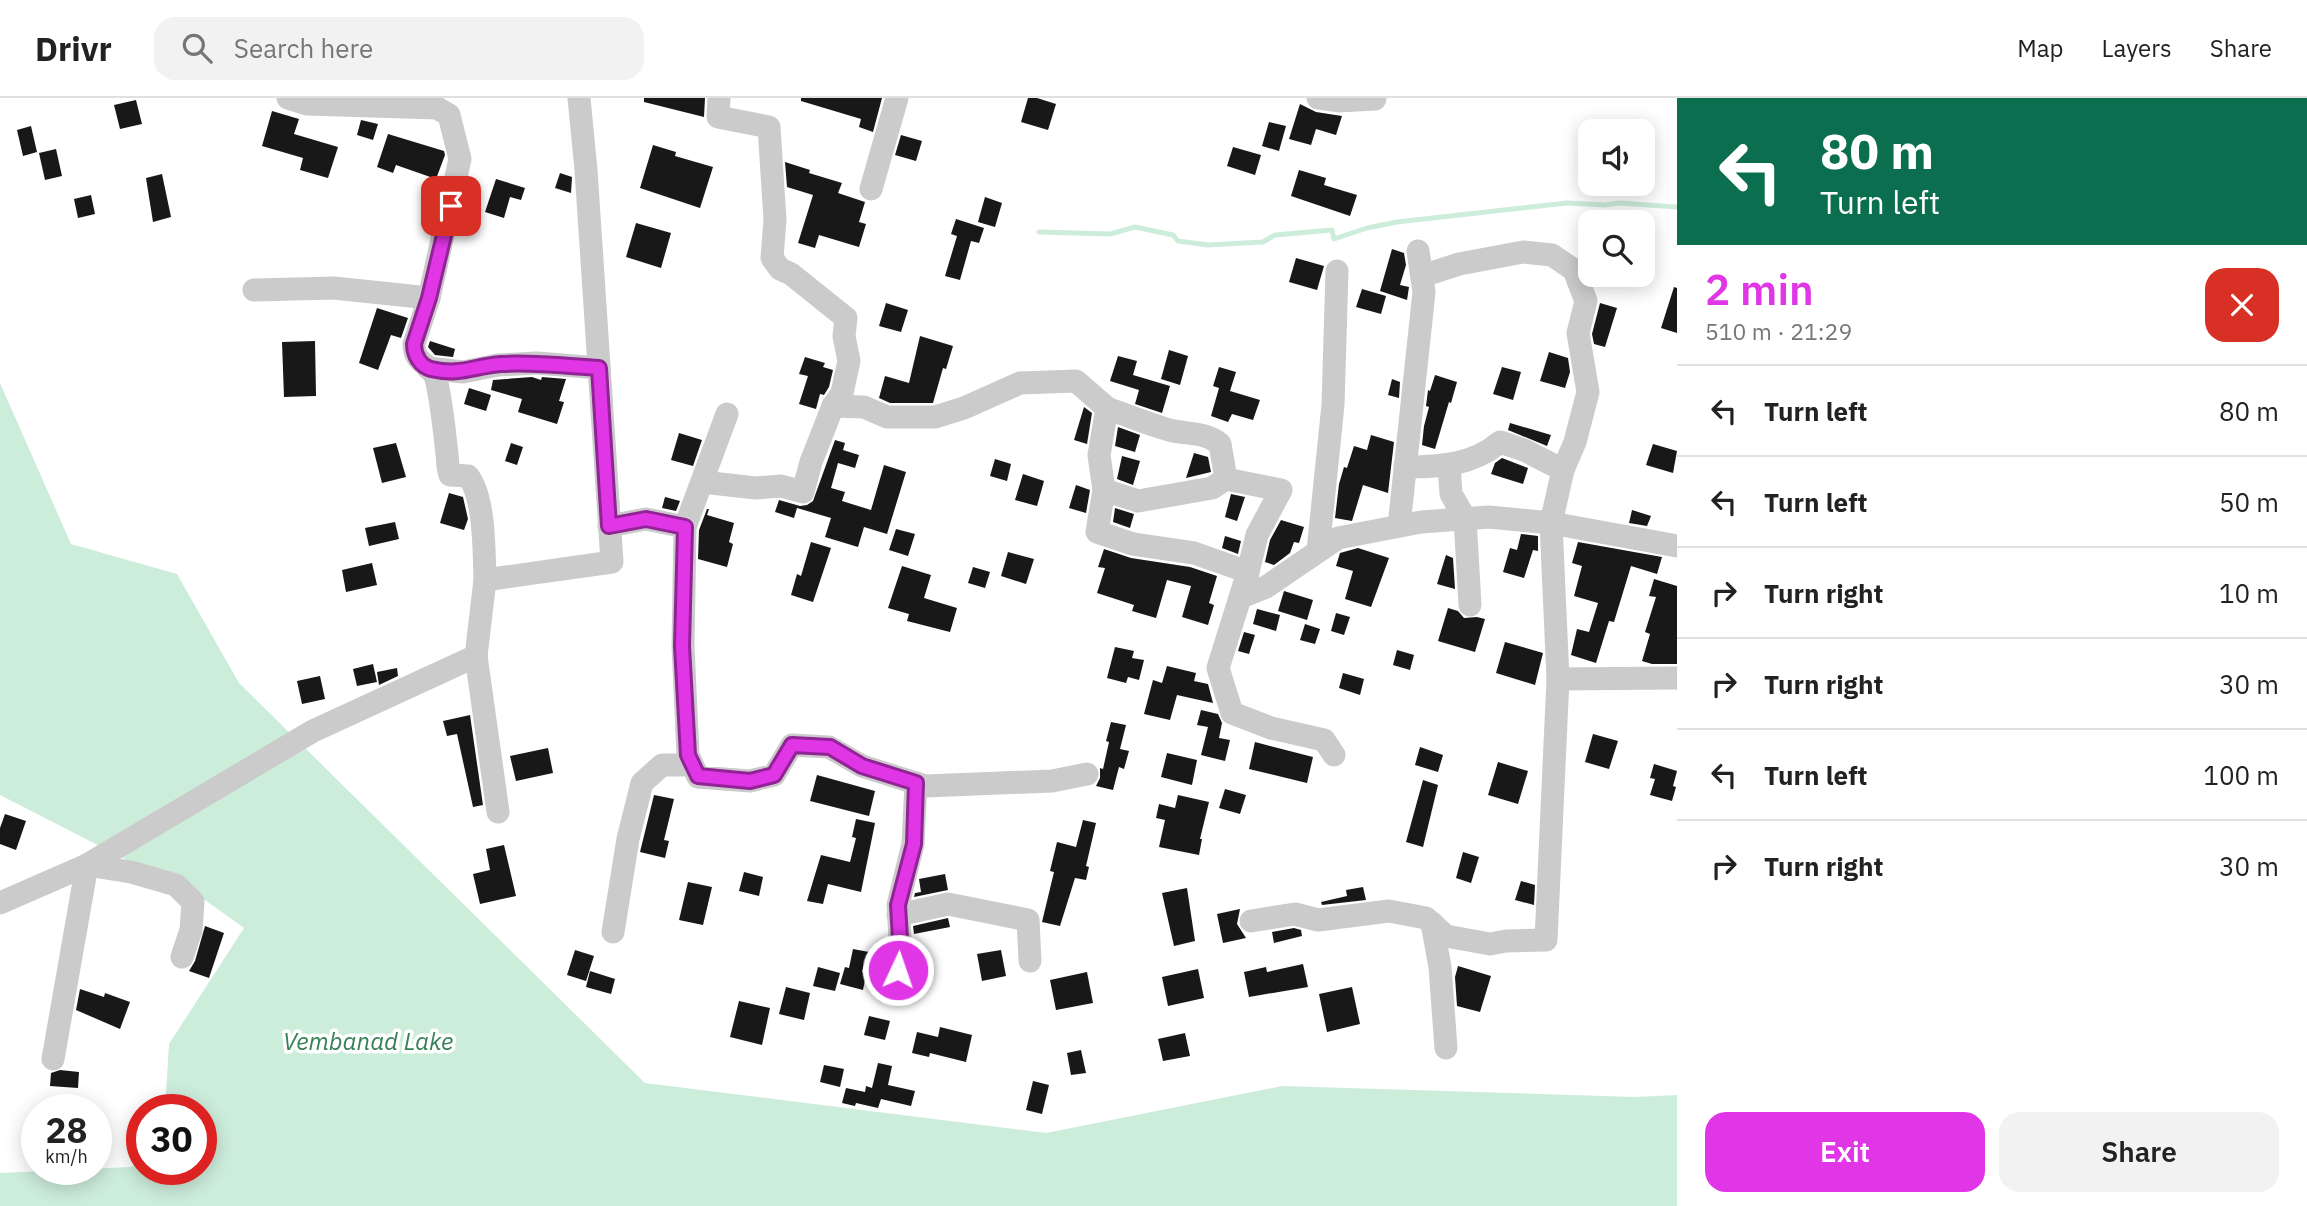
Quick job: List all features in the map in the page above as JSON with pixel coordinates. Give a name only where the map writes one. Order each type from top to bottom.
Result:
[{"type":"street","points":[[288,98],[306,104],[437,103],[449,115],[460,159],[429,298],[414,344],[417,357],[433,372],[441,401],[450,475],[468,476],[477,494],[484,537],[485,580],[476,656],[498,812]]},
{"type":"street","points":[[485,580],[611,562],[579,98]]},
{"type":"street","points":[[702,482],[756,488],[781,486],[803,492],[811,462],[833,406],[842,393],[849,361],[844,337],[846,318],[791,274],[780,270],[772,258],[775,220],[769,127],[718,117],[721,101],[719,98]]},
{"type":"street","points":[[871,189],[897,98]]},
{"type":"street","points":[[1318,98],[1338,101],[1374,99]]},
{"type":"street","points":[[1399,526],[1424,292],[1418,251]]},
{"type":"street","points":[[1251,920],[1295,914],[1318,920],[1389,911],[1426,918],[1446,936],[1490,944],[1506,940],[1546,940],[1558,678],[1551,523],[1563,470],[1576,442],[1588,392],[1578,333],[1586,301],[1574,270],[1552,255],[1523,252],[1459,264],[1422,276]]},
{"type":"street","points":[[1318,551],[1333,405],[1337,271]]},
{"type":"street","points":[[254,290],[334,288],[429,298]]},
{"type":"street","points":[[428,368],[463,372],[498,365],[537,363],[599,368]]},
{"type":"street","points":[[833,406],[864,407],[887,417],[935,417],[964,408],[1020,383],[1076,381],[1107,408],[1168,430],[1214,439],[1220,444],[1226,479]]},
{"type":"street","points":[[1107,408],[1099,455],[1104,490],[1097,531],[1133,544],[1194,553],[1248,572]]},
{"type":"street","points":[[727,414],[685,527],[682,646],[688,755],[698,776],[750,781],[774,775],[792,745],[830,747],[862,766],[925,786],[1052,781],[1087,775]]},
{"type":"street","points":[[1405,467],[1449,465],[1487,453],[1500,442],[1524,450],[1563,470]]},
{"type":"street","points":[[1449,465],[1451,494],[1465,518],[1470,605]]},
{"type":"street","points":[[1104,490],[1138,500],[1212,488],[1226,479],[1281,490],[1257,536],[1218,668],[1232,713],[1271,728],[1324,740],[1334,755]]},
{"type":"street","points":[[1241,597],[1266,587],[1338,538],[1399,526],[1465,518],[1489,517],[1551,523],[1677,546]]},
{"type":"street","points":[[609,526],[646,519],[685,527]]},
{"type":"street","points":[[0,903],[86,865],[313,731],[476,656]]},
{"type":"street","points":[[1558,678],[1677,678]]},
{"type":"street","points":[[613,932],[628,839],[642,783],[662,765],[692,765]]},
{"type":"street","points":[[876,971],[898,970],[898,905],[914,844],[916,783]]},
{"type":"street","points":[[86,865],[131,872],[176,885],[194,902],[191,930],[182,957]]},
{"type":"street","points":[[53,1059],[86,865]]},
{"type":"street","points":[[898,915],[948,904],[1028,920],[1030,961]]},
{"type":"street","points":[[1432,923],[1440,967],[1446,1048]]},
{"type":"water","name":"Vembanad Lake","points":[[0,383],[71,544],[177,574],[239,683],[645,1083],[1046,1133],[1282,1086],[1635,1097],[1677,1095],[1677,1206],[0,1206],[0,1173],[21,1172],[21,1185],[112,1185],[112,1168],[126,1167],[126,1185],[217,1185],[217,1094],[166,1094],[169,1044],[244,928],[205,900],[0,795]]},
{"type":"building","points":[[644,98],[705,98],[704,117],[644,102]]},
{"type":"building","points":[[801,98],[882,98],[873,132],[859,127],[861,119],[801,101]]},
{"type":"building","points":[[1028,98],[1056,104],[1048,130],[1021,122]]},
{"type":"building","points":[[136,100],[142,124],[120,129],[114,105]]},
{"type":"building","points":[[1300,104],[1316,112],[1342,116],[1336,135],[1316,129],[1311,145],[1289,139]]},
{"type":"building","points":[[272,111],[299,119],[294,134],[338,147],[328,178],[300,170],[303,158],[262,146]]},
{"type":"building","points":[[361,120],[378,124],[373,140],[357,135]]},
{"type":"building","points":[[1269,122],[1286,126],[1279,151],[1262,146]]},
{"type":"building","points":[[31,126],[37,152],[23,156],[17,130]]},
{"type":"building","points":[[388,134],[444,151],[436,179],[396,165],[393,173],[377,167]]},
{"type":"building","points":[[901,135],[922,141],[916,161],[895,155]]},
{"type":"building","points":[[653,145],[676,152],[675,156],[713,167],[700,208],[640,188]]},
{"type":"building","points":[[1233,147],[1261,155],[1255,175],[1227,166]]},
{"type":"building","points":[[56,149],[62,176],[45,180],[39,153]]},
{"type":"building","points":[[785,162],[842,183],[838,193],[865,202],[859,222],[866,224],[859,247],[819,235],[815,248],[798,243],[813,195],[787,187]]},
{"type":"building","points":[[1299,170],[1326,178],[1324,185],[1357,195],[1350,216],[1291,196]]},
{"type":"building","points":[[560,173],[572,177],[571,193],[555,188]]},
{"type":"building","points":[[162,174],[171,217],[153,222],[146,178]]},
{"type":"building","points":[[496,179],[525,188],[521,200],[510,197],[504,218],[485,212]]},
{"type":"building","points":[[91,195],[95,214],[78,218],[74,199]]},
{"type":"building","points":[[985,197],[1002,203],[995,227],[978,222]]},
{"type":"building","points":[[956,219],[984,228],[979,243],[971,241],[960,280],[945,276],[957,236],[951,234]]},
{"type":"building","points":[[636,223],[671,233],[661,268],[626,257]]},
{"type":"building","points":[[1392,249],[1404,253],[1406,265],[1400,285],[1409,287],[1407,300],[1380,291]]},
{"type":"building","points":[[1296,258],[1324,266],[1317,290],[1289,282]]},
{"type":"building","points":[[1674,287],[1677,288],[1677,333],[1661,328]]},
{"type":"building","points":[[1362,289],[1386,296],[1381,314],[1356,307]]},
{"type":"building","points":[[886,303],[908,310],[901,332],[879,326]]},
{"type":"building","points":[[1600,303],[1617,308],[1605,347],[1594,344],[1592,334]]},
{"type":"building","points":[[377,308],[408,318],[401,338],[391,335],[378,370],[359,363]]},
{"type":"building","points":[[920,336],[953,346],[946,369],[943,368],[933,403],[890,403],[879,398],[885,376],[909,383]]},
{"type":"building","points":[[315,341],[316,396],[284,397],[282,342]]},
{"type":"building","points":[[430,341],[455,349],[453,357],[435,355],[428,347]]},
{"type":"building","points":[[1169,350],[1188,356],[1180,385],[1161,379]]},
{"type":"building","points":[[1549,352],[1568,358],[1570,372],[1565,388],[1540,381]]},
{"type":"building","points":[[1118,356],[1137,361],[1133,375],[1170,386],[1162,413],[1135,404],[1139,390],[1110,381]]},
{"type":"building","points":[[805,357],[825,363],[823,367],[833,370],[829,387],[824,395],[820,394],[816,409],[799,404],[808,376],[799,374]]},
{"type":"building","points":[[1219,367],[1236,372],[1230,391],[1260,400],[1253,420],[1232,414],[1228,422],[1211,416],[1219,388],[1213,386]]},
{"type":"building","points":[[1502,367],[1521,372],[1513,400],[1493,394]]},
{"type":"building","points":[[1435,375],[1457,382],[1435,449],[1422,445],[1429,407],[1426,406],[1428,390],[1430,391]]},
{"type":"building","points":[[532,377],[541,380],[542,377],[566,379],[559,401],[564,402],[557,424],[518,412],[522,399],[491,390],[493,380]]},
{"type":"building","points":[[1392,379],[1400,382],[1399,398],[1388,395]]},
{"type":"building","points":[[469,388],[491,395],[486,411],[464,404]]},
{"type":"building","points":[[1084,407],[1092,413],[1087,444],[1074,440]]},
{"type":"building","points":[[1510,423],[1551,435],[1547,446],[1508,430]]},
{"type":"building","points":[[1118,427],[1140,435],[1135,452],[1115,446]]},
{"type":"building","points":[[679,433],[702,440],[693,466],[671,460]]},
{"type":"building","points":[[1371,435],[1394,442],[1388,493],[1363,485],[1352,521],[1335,518],[1344,467],[1347,468],[1354,446],[1367,450]]},
{"type":"building","points":[[835,440],[845,443],[843,450],[859,455],[855,468],[838,463],[831,488],[845,492],[842,501],[871,510],[884,465],[906,472],[887,534],[864,527],[858,547],[825,537],[831,518],[797,508],[794,518],[775,512],[779,500],[800,506],[813,501]]},
{"type":"building","points":[[396,443],[406,477],[382,483],[373,448]]},
{"type":"building","points":[[511,443],[523,447],[517,465],[505,461]]},
{"type":"building","points":[[1653,444],[1677,451],[1673,473],[1646,465]]},
{"type":"building","points":[[1194,453],[1208,457],[1211,472],[1186,478]]},
{"type":"building","points":[[1122,456],[1140,461],[1133,485],[1117,479]]},
{"type":"building","points":[[1502,458],[1528,468],[1523,484],[1491,474],[1495,463]]},
{"type":"building","points":[[995,459],[1011,464],[1007,481],[990,476]]},
{"type":"building","points":[[1023,474],[1044,481],[1037,506],[1015,500]]},
{"type":"building","points":[[1076,485],[1090,490],[1086,513],[1069,508]]},
{"type":"building","points":[[449,493],[463,497],[468,519],[464,530],[440,523]]},
{"type":"building","points":[[1231,494],[1245,497],[1237,521],[1225,517]]},
{"type":"building","points":[[665,497],[680,501],[676,511],[662,508]]},
{"type":"building","points":[[1115,508],[1134,514],[1130,528],[1113,522]]},
{"type":"building","points":[[707,509],[707,515],[734,523],[729,542],[733,544],[727,567],[698,559],[699,530]]},
{"type":"building","points":[[1632,510],[1651,516],[1647,526],[1629,523]]},
{"type":"building","points":[[1281,520],[1304,527],[1299,543],[1294,542],[1290,553],[1274,565],[1265,562],[1270,540]]},
{"type":"building","points":[[395,522],[399,539],[369,546],[365,528]]},
{"type":"building","points":[[896,529],[915,534],[908,556],[889,550]]},
{"type":"building","points":[[1521,534],[1538,536],[1538,551],[1533,550],[1524,578],[1503,572],[1510,548],[1517,550]]},
{"type":"building","points":[[1225,536],[1241,541],[1238,554],[1222,548]]},
{"type":"building","points":[[811,542],[831,548],[813,602],[791,595],[797,574],[801,576]]},
{"type":"building","points":[[1578,542],[1662,557],[1657,574],[1631,566],[1614,622],[1609,621],[1596,663],[1571,655],[1577,629],[1589,632],[1598,603],[1574,596],[1582,566],[1572,563]]},
{"type":"building","points":[[1358,548],[1389,558],[1371,607],[1345,599],[1353,571],[1336,566],[1340,553]]},
{"type":"building","points":[[1104,549],[1131,558],[1190,567],[1217,576],[1209,603],[1214,605],[1208,625],[1182,617],[1191,586],[1167,580],[1156,618],[1132,611],[1134,605],[1097,593],[1105,568],[1098,567]]},
{"type":"building","points":[[1008,552],[1034,559],[1026,584],[1001,576]]},
{"type":"building","points":[[1446,555],[1453,558],[1455,589],[1437,584]]},
{"type":"building","points":[[372,563],[377,585],[346,592],[342,570]]},
{"type":"building","points":[[902,566],[931,575],[924,598],[957,608],[950,632],[907,621],[909,614],[888,608]]},
{"type":"building","points":[[973,567],[990,572],[985,588],[968,583]]},
{"type":"building","points":[[1654,579],[1677,586],[1677,664],[1652,664],[1642,661],[1650,634],[1645,632],[1656,597],[1649,596]]},
{"type":"building","points":[[1284,591],[1313,600],[1307,620],[1278,611]]},
{"type":"building","points":[[1448,608],[1458,611],[1464,618],[1485,619],[1475,652],[1438,641]]},
{"type":"building","points":[[1257,609],[1280,615],[1276,631],[1253,624]]},
{"type":"building","points":[[1336,613],[1350,617],[1344,635],[1331,631]]},
{"type":"building","points":[[1305,624],[1320,629],[1315,644],[1300,640]]},
{"type":"building","points":[[1244,632],[1255,635],[1249,654],[1238,651]]},
{"type":"building","points":[[1505,642],[1543,653],[1535,685],[1496,673]]},
{"type":"building","points":[[1115,647],[1134,651],[1132,658],[1144,660],[1139,680],[1128,677],[1126,683],[1107,678]]},
{"type":"building","points":[[1397,650],[1414,655],[1410,670],[1393,665]]},
{"type":"building","points":[[373,664],[377,682],[357,686],[353,669]]},
{"type":"building","points":[[1167,666],[1196,673],[1194,681],[1208,684],[1213,703],[1177,695],[1170,720],[1144,714],[1153,680],[1162,683]]},
{"type":"building","points":[[397,668],[398,676],[379,685],[377,672]]},
{"type":"building","points":[[1343,673],[1364,679],[1360,695],[1339,688]]},
{"type":"building","points":[[320,676],[325,699],[302,704],[297,681]]},
{"type":"building","points":[[1201,710],[1218,714],[1222,723],[1219,738],[1230,740],[1225,761],[1201,755],[1208,727],[1197,725]]},
{"type":"building","points":[[470,715],[483,805],[473,807],[457,734],[447,736],[443,721]]},
{"type":"building","points":[[1111,722],[1126,725],[1120,749],[1129,751],[1124,769],[1119,767],[1113,790],[1096,786],[1100,778],[1100,768],[1103,769]]},
{"type":"building","points":[[1593,734],[1618,741],[1609,769],[1585,762]]},
{"type":"building","points":[[1255,742],[1313,757],[1307,783],[1249,769]]},
{"type":"building","points":[[1420,747],[1443,755],[1438,772],[1415,765]]},
{"type":"building","points":[[548,748],[553,773],[516,781],[510,756]]},
{"type":"building","points":[[1167,753],[1197,760],[1192,785],[1161,777]]},
{"type":"building","points":[[1498,762],[1528,771],[1518,804],[1488,795]]},
{"type":"building","points":[[1654,764],[1677,771],[1672,801],[1650,795],[1655,779],[1650,778]]},
{"type":"building","points":[[817,775],[875,791],[869,816],[810,801]]},
{"type":"building","points":[[1423,780],[1438,785],[1423,847],[1406,842]]},
{"type":"building","points":[[1225,789],[1246,795],[1240,814],[1219,808]]},
{"type":"building","points":[[654,795],[674,799],[664,840],[669,841],[665,858],[640,852]]},
{"type":"building","points":[[1178,795],[1209,802],[1199,855],[1159,847],[1165,820],[1156,818],[1159,804],[1175,808]]},
{"type":"building","points":[[5,814],[26,821],[16,850],[0,844],[0,828]]},
{"type":"building","points":[[856,819],[875,823],[861,892],[828,884],[823,904],[807,901],[821,855],[850,862],[856,838],[852,837]]},
{"type":"building","points":[[1083,820],[1096,823],[1086,866],[1089,867],[1086,880],[1075,878],[1060,926],[1042,922],[1054,872],[1050,871],[1057,842],[1076,847]]},
{"type":"building","points":[[504,845],[516,896],[480,904],[473,874],[490,870],[486,849]]},
{"type":"building","points":[[1463,852],[1479,857],[1471,883],[1456,878]]},
{"type":"building","points":[[744,872],[763,877],[759,896],[739,891]]},
{"type":"building","points":[[945,874],[948,890],[914,897],[915,893],[921,892],[919,879]]},
{"type":"building","points":[[1521,881],[1535,885],[1534,905],[1515,900]]},
{"type":"building","points":[[688,882],[712,887],[703,925],[679,920]]},
{"type":"building","points":[[1363,887],[1366,900],[1322,905],[1321,902],[1347,896],[1346,890]]},
{"type":"building","points":[[1187,888],[1195,941],[1174,946],[1162,893]]},
{"type":"building","points":[[1240,909],[1237,924],[1246,938],[1223,943],[1217,914]]},
{"type":"building","points":[[948,918],[950,927],[914,934],[913,926]]},
{"type":"building","points":[[205,926],[224,933],[209,978],[189,971],[195,961]]},
{"type":"building","points":[[1294,928],[1301,930],[1302,936],[1274,943],[1272,932]]},
{"type":"building","points":[[853,949],[869,952],[862,971],[865,980],[863,990],[840,984],[845,967],[849,968]]},
{"type":"building","points":[[575,950],[594,956],[586,981],[567,975]]},
{"type":"building","points":[[1001,950],[1006,976],[982,981],[977,954]]},
{"type":"building","points":[[1303,964],[1308,987],[1249,997],[1244,972],[1266,967],[1267,972]]},
{"type":"building","points":[[1458,966],[1491,976],[1480,1012],[1457,1006],[1455,977]]},
{"type":"building","points":[[818,967],[840,973],[835,991],[813,986]]},
{"type":"building","points":[[1198,969],[1204,998],[1168,1006],[1162,977]]},
{"type":"building","points":[[590,971],[615,979],[611,994],[586,987]]},
{"type":"building","points":[[1087,972],[1093,1003],[1056,1010],[1050,980]]},
{"type":"building","points":[[786,987],[810,993],[804,1020],[779,1014]]},
{"type":"building","points":[[1352,987],[1360,1024],[1327,1032],[1319,994]]},
{"type":"building","points":[[80,989],[104,997],[105,993],[130,1002],[120,1029],[76,1010]]},
{"type":"building","points":[[739,1001],[770,1008],[762,1045],[730,1037]]},
{"type":"building","points":[[869,1016],[890,1021],[885,1040],[864,1035]]},
{"type":"building","points":[[940,1027],[972,1035],[966,1062],[930,1053],[929,1057],[912,1053],[917,1032],[938,1037]]},
{"type":"building","points":[[1185,1033],[1190,1056],[1163,1061],[1158,1039]]},
{"type":"building","points":[[1081,1050],[1086,1073],[1071,1075],[1067,1053]]},
{"type":"building","points":[[878,1063],[892,1066],[888,1085],[915,1091],[911,1106],[881,1099],[878,1108],[842,1103],[846,1088],[865,1092],[866,1086],[872,1088]]},
{"type":"building","points":[[824,1065],[844,1069],[840,1087],[820,1082]]},
{"type":"building","points":[[60,1070],[79,1072],[78,1088],[50,1086],[51,1073]]},
{"type":"building","points":[[1033,1081],[1049,1085],[1042,1114],[1026,1110]]},
{"type":"waterway","points":[[1039,232],[1110,234],[1135,227],[1173,235],[1178,241],[1208,245],[1263,242],[1275,235],[1332,230],[1334,239],[1397,222],[1567,203],[1677,207]]},
{"type":"route","points":[[451,206],[414,351],[428,368],[463,372],[498,365],[537,363],[599,368],[609,526],[646,519],[685,527],[682,646],[688,755],[698,776],[750,781],[774,775],[792,745],[830,747],[862,766],[916,783],[914,844],[898,905],[898,970]]}]
